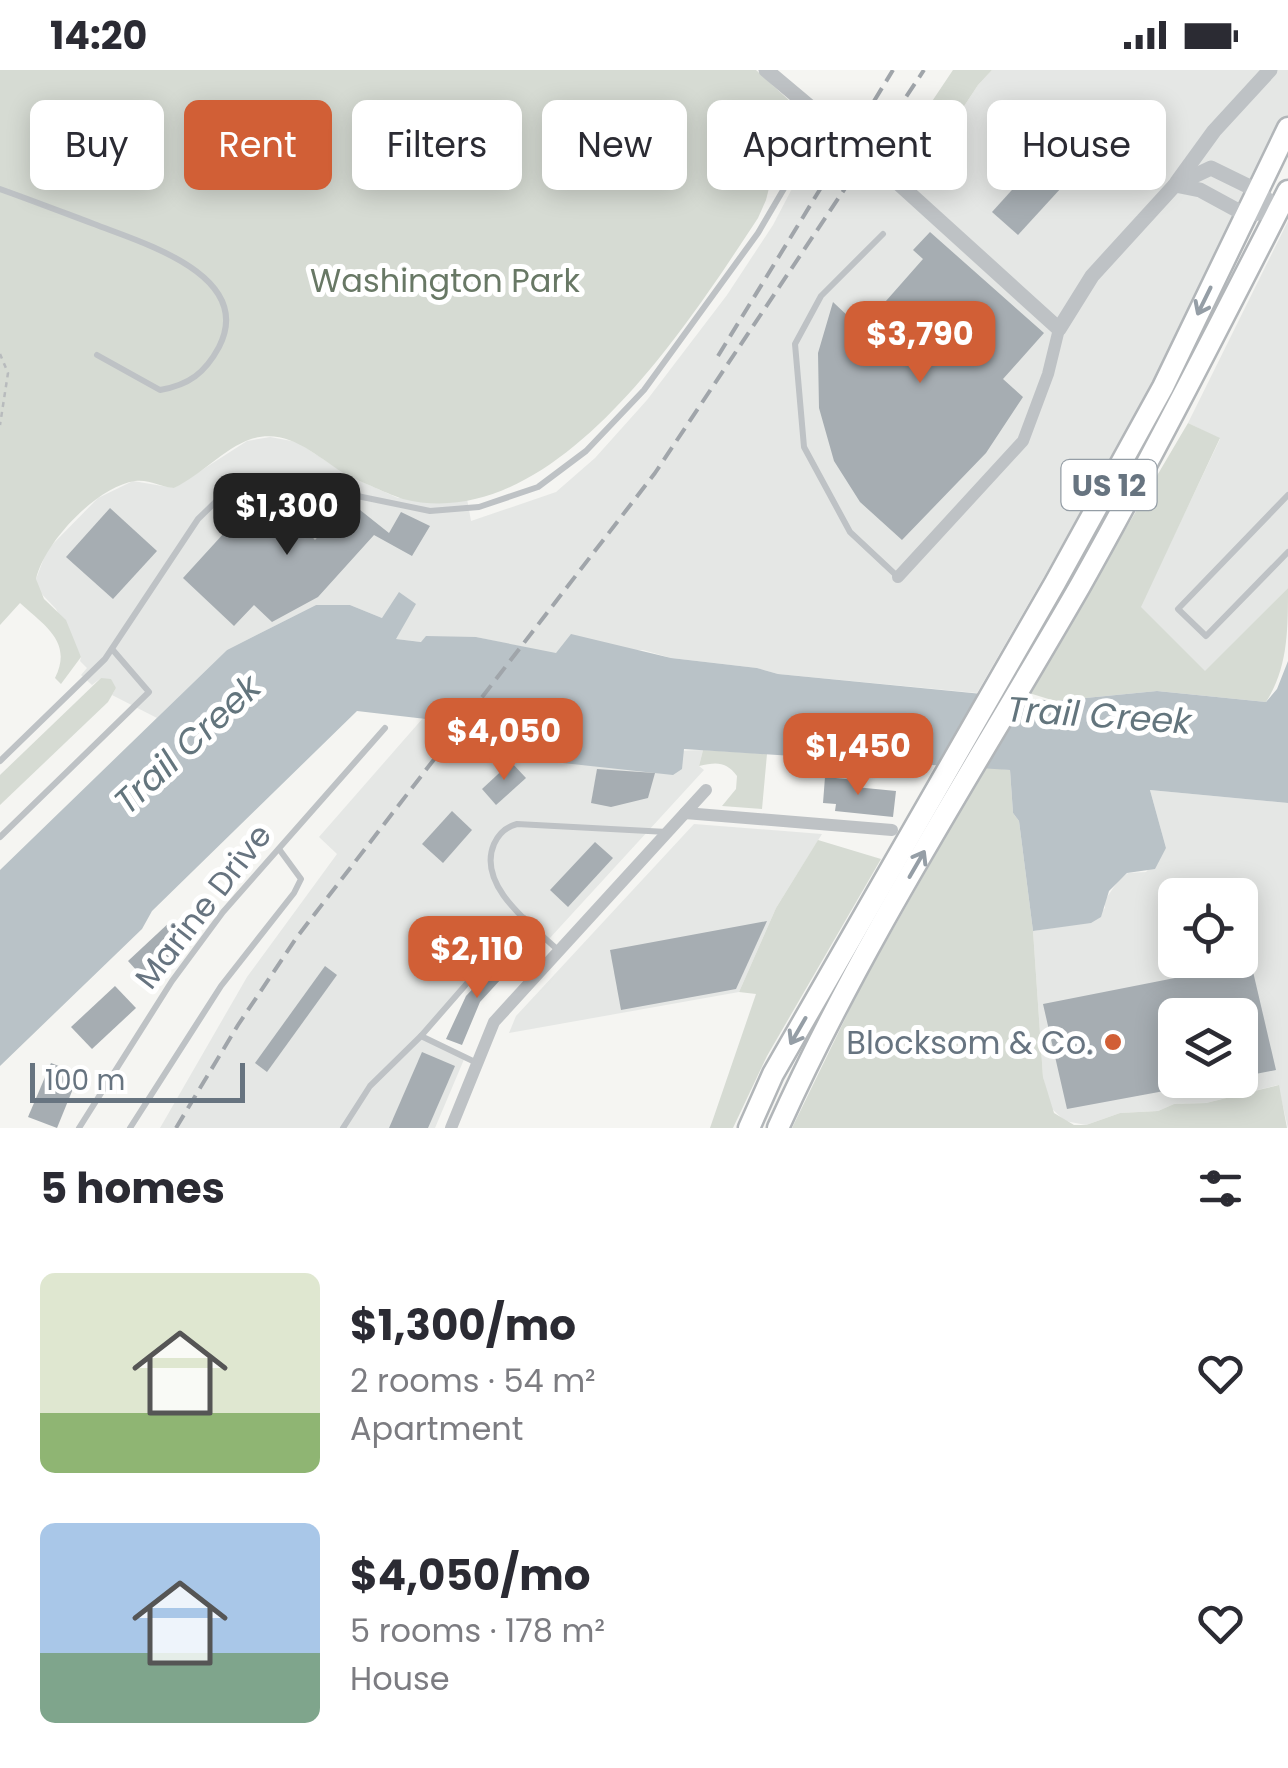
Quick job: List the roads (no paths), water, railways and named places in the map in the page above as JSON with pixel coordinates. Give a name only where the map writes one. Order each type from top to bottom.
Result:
[{"type":"main road","name":"US 12","points":[[748,1128],[773,1074],[1056,583],[1163,387],[1288,128]]},
{"type":"main road","name":"US 12","points":[[778,1128],[868,948],[1185,397],[1288,191]]},
{"type":"street","points":[[766,70],[801,100]]},
{"type":"street","points":[[898,576],[1023,441],[1048,374],[1058,329],[1092,276],[1175,186],[1205,143],[1270,70]]},
{"type":"street","points":[[1175,186],[1211,168],[1258,191],[1278,210]]},
{"type":"street","points":[[1175,186],[1200,190],[1246,215],[1278,210]]},
{"type":"street","points":[[905,190],[1058,329]]},
{"type":"street","points":[[450,1128],[494,1022],[706,790]]},
{"type":"street","points":[[685,813],[892,830]]},
{"type":"lane","points":[[0,188],[165,251],[206,280],[224,306],[226,322],[217,351],[196,378],[185,384],[160,390],[97,354]]},
{"type":"lane","points":[[0,762],[112,648],[198,519],[236,482],[265,477],[430,511],[479,507],[538,488],[586,451],[644,390],[758,233],[783,190]]},
{"type":"lane","points":[[883,234],[822,296],[795,344],[804,447],[850,532],[898,576]]},
{"type":"lane","points":[[1288,495],[1178,608],[1206,636],[1288,552]]},
{"type":"lane","points":[[0,837],[149,692],[112,648]]},
{"type":"lane","name":"Marine Drive","points":[[79,1128],[172,981],[224,912],[385,728]]},
{"type":"lane","points":[[559,951],[502,892],[490,859],[493,846],[507,827],[517,824],[668,832]]},
{"type":"lane","points":[[130,1128],[222,986],[302,880],[279,848]]},
{"type":"lane","points":[[343,1128],[370,1086],[421,1036],[524,918]]},
{"type":"lane","points":[[421,1036],[477,1063]]},
{"type":"water","name":"Trail Creek","points":[[399,592],[416,604],[396,639],[421,642],[426,636],[476,637],[556,653],[571,634],[671,658],[778,674],[1055,701],[1157,691],[1266,702],[1277,689],[1288,661],[1288,803],[1150,790],[1166,848],[1155,869],[1127,873],[1109,891],[1101,917],[1091,923],[1033,931],[1019,821],[1013,813],[1010,770],[684,749],[682,769],[673,775],[517,758],[520,730],[357,711],[0,1066],[0,870],[227,650],[316,605],[350,605],[382,618]]},
{"type":"railway","points":[[718,356],[893,70]]},
{"type":"railway","points":[[176,1128],[297,937],[655,473],[924,70]]},
{"type":"place","name":"Blocksom & Co.","points":[[1113,1042]]},
{"type":"park label","name":"Washington Park","points":[[445,280]]}]
